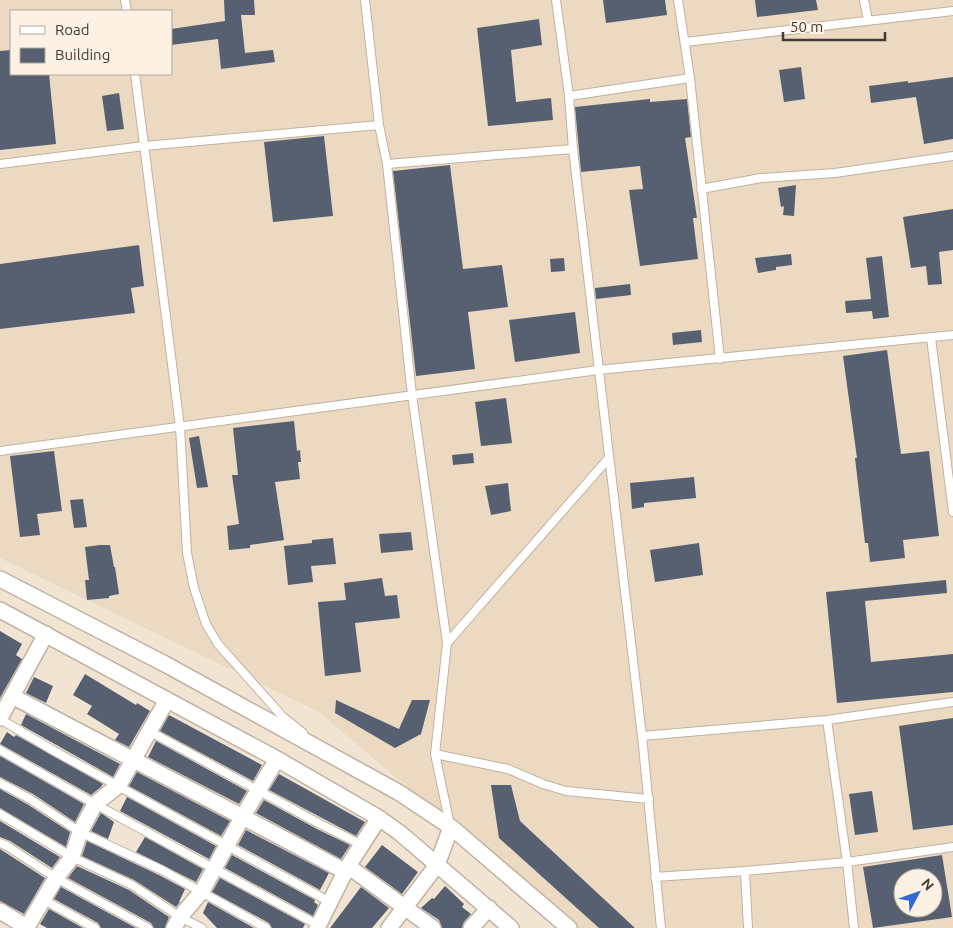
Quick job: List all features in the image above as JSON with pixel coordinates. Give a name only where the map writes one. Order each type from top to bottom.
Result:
[{"type":"street","points":[[0,580],[165,664],[398,792],[451,827],[569,928]]},
{"type":"street","points":[[0,610],[277,759],[379,818],[406,838],[436,866],[512,928]]},
{"type":"street","points":[[46,634],[4,709],[133,760],[347,869],[433,928]]},
{"type":"street","points":[[0,911],[27,928],[56,878],[72,857],[80,832],[95,804],[119,785],[167,700]]},
{"type":"street","points":[[177,923],[202,891],[277,759]]},
{"type":"street","points":[[317,926],[347,869],[379,818]]},
{"type":"street","points":[[389,928],[436,866],[451,827]]},
{"type":"street","points":[[471,928],[489,908]]},
{"type":"lane","points":[[365,0],[379,125],[387,164],[412,396],[447,643],[435,754],[451,827]]},
{"type":"lane","points":[[556,0],[570,96],[573,149],[642,736],[661,928]]},
{"type":"lane","points":[[678,0],[690,78],[720,358]]},
{"type":"lane","points":[[864,0],[868,20]]},
{"type":"lane","points":[[685,42],[953,11]]},
{"type":"lane","points":[[135,75],[180,427],[188,553],[194,588],[206,624],[218,644],[282,716],[336,759]]},
{"type":"lane","points":[[570,96],[690,78]]},
{"type":"lane","points":[[0,164],[144,146],[379,125]]},
{"type":"lane","points":[[387,164],[573,149]]},
{"type":"lane","points":[[701,189],[761,178],[835,173],[953,156]]},
{"type":"lane","points":[[0,451],[598,370],[953,335]]},
{"type":"lane","points":[[931,338],[949,451],[953,512]]},
{"type":"lane","points":[[447,643],[608,459]]},
{"type":"lane","points":[[642,736],[827,720],[953,702]]},
{"type":"lane","points":[[4,709],[54,751],[330,902]]},
{"type":"lane","points":[[827,720],[847,862],[854,928]]},
{"type":"lane","points":[[149,731],[362,845]]},
{"type":"lane","points":[[0,750],[317,926]]},
{"type":"lane","points":[[435,754],[508,769],[543,784],[566,791],[648,799]]},
{"type":"lane","points":[[0,783],[30,799],[80,832],[162,870],[266,928]]},
{"type":"lane","points":[[0,814],[72,857],[132,885],[177,923],[202,928]]},
{"type":"lane","points":[[0,843],[56,878],[148,928]]},
{"type":"lane","points":[[655,877],[847,862],[953,847]]},
{"type":"lane","points":[[745,871],[748,928]]},
{"type":"lane","points":[[44,900],[95,928]]},
{"type":"shaded area","points":[[0,0],[953,0],[953,928],[573,928],[319,712],[0,558]]},
{"type":"building","points":[[224,0],[254,0],[255,15],[241,15],[245,53],[273,50],[275,62],[221,69],[218,39],[172,45],[172,29],[225,21]]},
{"type":"building","points":[[603,0],[665,0],[667,15],[606,23]]},
{"type":"building","points":[[755,0],[816,0],[818,10],[757,17]]},
{"type":"building","points":[[539,19],[542,45],[511,50],[516,102],[551,98],[553,120],[488,126],[477,28]]},
{"type":"building","points":[[10,50],[10,75],[49,75],[56,144],[0,150],[0,51]]},
{"type":"building","points":[[801,67],[805,99],[784,102],[779,70]]},
{"type":"building","points":[[953,77],[953,139],[924,144],[916,97],[871,103],[869,86]]},
{"type":"building","points":[[119,93],[124,129],[107,131],[102,96]]},
{"type":"building","points":[[650,99],[650,102],[687,99],[691,137],[685,138],[697,218],[693,218],[698,259],[640,266],[629,190],[643,189],[640,166],[581,172],[575,107]]},
{"type":"building","points":[[324,136],[333,216],[273,222],[264,142]]},
{"type":"building","points":[[450,165],[463,269],[502,265],[508,307],[468,312],[475,369],[416,376],[393,171]]},
{"type":"building","points":[[796,185],[794,216],[783,215],[784,206],[781,207],[778,188]]},
{"type":"building","points":[[953,209],[953,250],[939,252],[942,284],[928,285],[926,266],[911,268],[903,217]]},
{"type":"building","points":[[139,245],[144,286],[131,288],[135,313],[0,329],[0,264]]},
{"type":"building","points":[[791,254],[792,265],[776,267],[776,270],[758,273],[755,258]]},
{"type":"building","points":[[882,256],[889,317],[873,319],[872,311],[846,313],[845,301],[871,299],[866,258]]},
{"type":"building","points":[[564,258],[565,271],[551,272],[550,259]]},
{"type":"building","points":[[630,284],[631,295],[596,299],[595,288]]},
{"type":"building","points":[[575,312],[580,353],[515,362],[509,320]]},
{"type":"building","points":[[701,330],[702,342],[673,345],[672,333]]},
{"type":"building","points":[[887,350],[901,454],[929,451],[939,536],[903,540],[905,558],[870,562],[868,543],[865,543],[855,458],[857,458],[843,356]]},
{"type":"building","points":[[506,398],[512,443],[481,446],[475,402]]},
{"type":"building","points":[[294,421],[297,451],[300,450],[301,462],[298,462],[300,479],[275,482],[284,540],[250,545],[250,548],[229,550],[227,526],[239,524],[232,475],[238,475],[233,428]]},
{"type":"building","points":[[199,436],[208,487],[197,488],[189,438]]},
{"type":"building","points":[[54,451],[62,511],[37,514],[40,535],[20,537],[10,456]]},
{"type":"building","points":[[473,453],[474,463],[453,465],[452,455]]},
{"type":"building","points":[[694,477],[696,498],[644,503],[644,507],[632,509],[630,483]]},
{"type":"building","points":[[508,483],[511,511],[491,515],[485,486]]},
{"type":"building","points":[[83,499],[87,527],[74,528],[70,500]]},
{"type":"building","points":[[411,532],[413,550],[381,553],[379,534]]},
{"type":"building","points":[[333,538],[336,564],[311,566],[313,582],[288,585],[284,546],[312,543],[312,540]]},
{"type":"building","points":[[699,543],[703,575],[655,582],[650,550]]},
{"type":"building","points":[[110,545],[119,594],[109,596],[109,598],[87,600],[85,580],[89,580],[85,547]]},
{"type":"building","points":[[382,578],[385,596],[397,595],[400,618],[355,623],[361,672],[325,676],[318,602],[346,600],[344,583]]},
{"type":"building","points":[[946,580],[947,593],[865,601],[871,662],[953,654],[953,692],[837,703],[826,592]]},
{"type":"building","points":[[0,631],[22,644],[16,655],[22,659],[0,698]]},
{"type":"building","points":[[85,674],[136,705],[137,703],[150,711],[129,747],[115,740],[119,734],[87,714],[92,706],[73,695]]},
{"type":"building","points":[[34,677],[53,686],[46,703],[26,693]]},
{"type":"building","points":[[336,700],[399,729],[412,700],[430,700],[421,734],[395,748],[335,713]]},
{"type":"building","points":[[26,714],[120,764],[113,777],[21,725]]},
{"type":"building","points":[[169,715],[262,765],[253,781],[160,731]]},
{"type":"building","points":[[953,718],[953,825],[913,830],[899,726]]},
{"type":"building","points":[[7,732],[14,737],[16,735],[103,784],[91,795],[0,744]]},
{"type":"building","points":[[156,741],[247,791],[239,804],[148,757]]},
{"type":"building","points":[[0,756],[84,804],[75,822],[33,794],[0,777]]},
{"type":"building","points":[[137,772],[230,821],[221,836],[129,786]]},
{"type":"building","points":[[279,774],[365,822],[356,836],[269,790]]},
{"type":"building","points":[[491,785],[511,785],[520,821],[635,928],[599,928],[499,838]]},
{"type":"building","points":[[0,789],[70,832],[66,847],[0,808]]},
{"type":"building","points":[[872,791],[878,832],[855,835],[849,794]]},
{"type":"building","points":[[127,797],[216,846],[209,859],[120,811]]},
{"type":"building","points":[[264,800],[350,845],[341,859],[256,813]]},
{"type":"building","points":[[101,813],[114,822],[108,839],[91,831]]},
{"type":"building","points":[[0,821],[60,857],[52,868],[10,841],[0,837]]},
{"type":"building","points":[[246,830],[329,873],[320,890],[238,845]]},
{"type":"building","points":[[145,837],[203,869],[196,882],[136,852]]},
{"type":"building","points":[[87,841],[185,889],[180,902],[176,907],[134,880],[82,856]]},
{"type":"building","points":[[382,845],[418,872],[402,894],[365,867]]},
{"type":"building","points":[[0,849],[45,878],[24,914],[0,901]]},
{"type":"building","points":[[232,855],[315,900],[314,902],[318,905],[313,916],[225,868]]},
{"type":"building","points":[[942,855],[952,917],[873,928],[863,867]]},
{"type":"building","points":[[77,866],[129,890],[169,917],[165,928],[154,928],[151,923],[68,878]]},
{"type":"building","points":[[220,878],[305,924],[303,928],[272,928],[269,923],[212,892]]},
{"type":"building","points":[[445,886],[464,904],[462,907],[471,914],[464,922],[462,928],[442,928],[439,920],[421,908],[432,898],[434,899]]},
{"type":"building","points":[[61,887],[136,928],[101,928],[98,923],[54,899]]},
{"type":"building","points":[[361,887],[389,908],[372,928],[330,928]]},
{"type":"building","points":[[208,902],[254,928],[217,928],[203,913]]},
{"type":"building","points":[[49,909],[83,928],[47,928],[40,924]]}]
